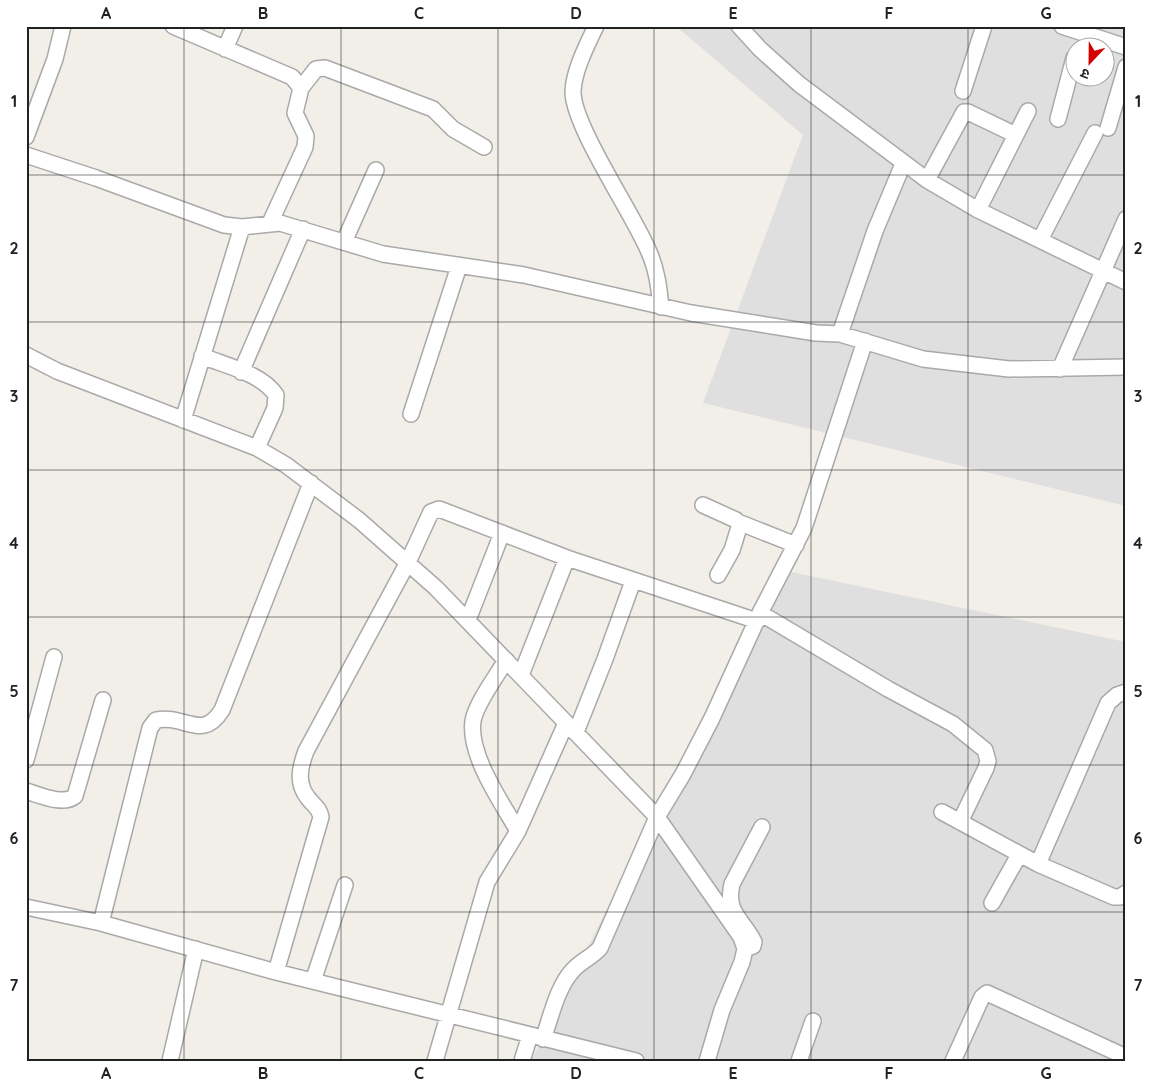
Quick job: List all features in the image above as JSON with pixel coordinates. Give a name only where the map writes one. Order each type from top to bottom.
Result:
[{"type":"street","points":[[26,137],[55,59],[63,26]]},
{"type":"street","points":[[173,26],[292,77],[301,88]]},
{"type":"street","points":[[225,49],[235,26]]},
{"type":"street","points":[[596,26],[576,78],[574,104],[586,132],[649,251],[657,273],[662,307]]},
{"type":"street","points":[[738,26],[760,49],[799,84],[903,164],[927,180],[978,210],[1126,282]]},
{"type":"street","points":[[963,91],[984,26]]},
{"type":"street","points":[[1062,26],[1077,38]]},
{"type":"street","points":[[1040,240],[1101,131],[1126,67]]},
{"type":"street","points":[[270,223],[305,147],[306,136],[295,113],[301,88],[316,69],[325,68],[426,105],[439,113],[453,129],[484,147]]},
{"type":"street","points":[[1058,119],[1066,88]]},
{"type":"street","points":[[978,210],[1028,111]]},
{"type":"street","points":[[927,180],[964,112],[968,112],[1016,135]]},
{"type":"street","points":[[26,155],[96,178],[224,226],[242,227],[280,223],[383,254],[568,283],[662,307],[807,331],[840,334],[923,359],[1009,369],[1126,367]]},
{"type":"street","points":[[840,334],[875,231],[903,164]]},
{"type":"street","points":[[344,242],[376,170]]},
{"type":"street","points":[[1060,369],[1126,219]]},
{"type":"street","points":[[183,420],[242,227]]},
{"type":"street","points":[[240,372],[303,229]]},
{"type":"street","points":[[411,414],[459,266]]},
{"type":"street","points":[[522,1061],[537,1037],[572,970],[592,957],[600,948],[657,817],[683,774],[712,718],[758,617],[796,545],[818,489],[865,341]]},
{"type":"street","points":[[202,356],[270,387],[276,395],[275,408],[257,448]]},
{"type":"street","points":[[27,357],[57,371],[257,448],[312,484],[408,562],[468,620],[657,817],[741,938],[745,949],[742,962],[722,1010],[708,1061]]},
{"type":"street","points":[[101,923],[150,728],[156,720],[166,718],[203,727],[215,722],[222,710],[312,484]]},
{"type":"street","points":[[703,506],[796,545]]},
{"type":"street","points":[[276,972],[321,817],[319,808],[308,798],[302,788],[300,770],[306,751],[408,562],[426,519],[435,509],[633,581],[758,617],[953,724],[985,750],[988,761],[960,822]]},
{"type":"street","points":[[718,575],[738,536],[740,530],[738,522]]},
{"type":"street","points":[[468,620],[502,533]]},
{"type":"street","points":[[521,675],[567,558]]},
{"type":"street","points":[[435,1061],[487,882],[518,831],[605,659],[633,581]]},
{"type":"street","points":[[26,760],[54,657]]},
{"type":"street","points":[[506,660],[478,709],[473,720],[473,730],[486,773],[518,831]]},
{"type":"street","points":[[1038,864],[1108,703],[1117,695],[1126,692]]},
{"type":"street","points":[[26,791],[63,801],[70,800],[75,796],[103,700]]},
{"type":"street","points":[[942,812],[1038,864],[1114,897],[1120,897],[1126,893]]},
{"type":"street","points":[[745,949],[753,946],[754,942],[734,913],[730,894],[732,884],[762,827]]},
{"type":"street","points":[[992,903],[1020,855]]},
{"type":"street","points":[[314,981],[345,885]]},
{"type":"street","points":[[26,907],[101,923],[276,972],[636,1061]]},
{"type":"street","points":[[170,1061],[196,949]]},
{"type":"street","points":[[953,1061],[982,997],[987,993],[1126,1057]]},
{"type":"street","points":[[799,1061],[813,1021]]},
{"type":"shaded area","points":[[676,26],[1126,26],[1126,506],[703,403],[803,135]]},
{"type":"shaded area","points":[[777,569],[1126,642],[1126,1061],[531,1061]]}]
